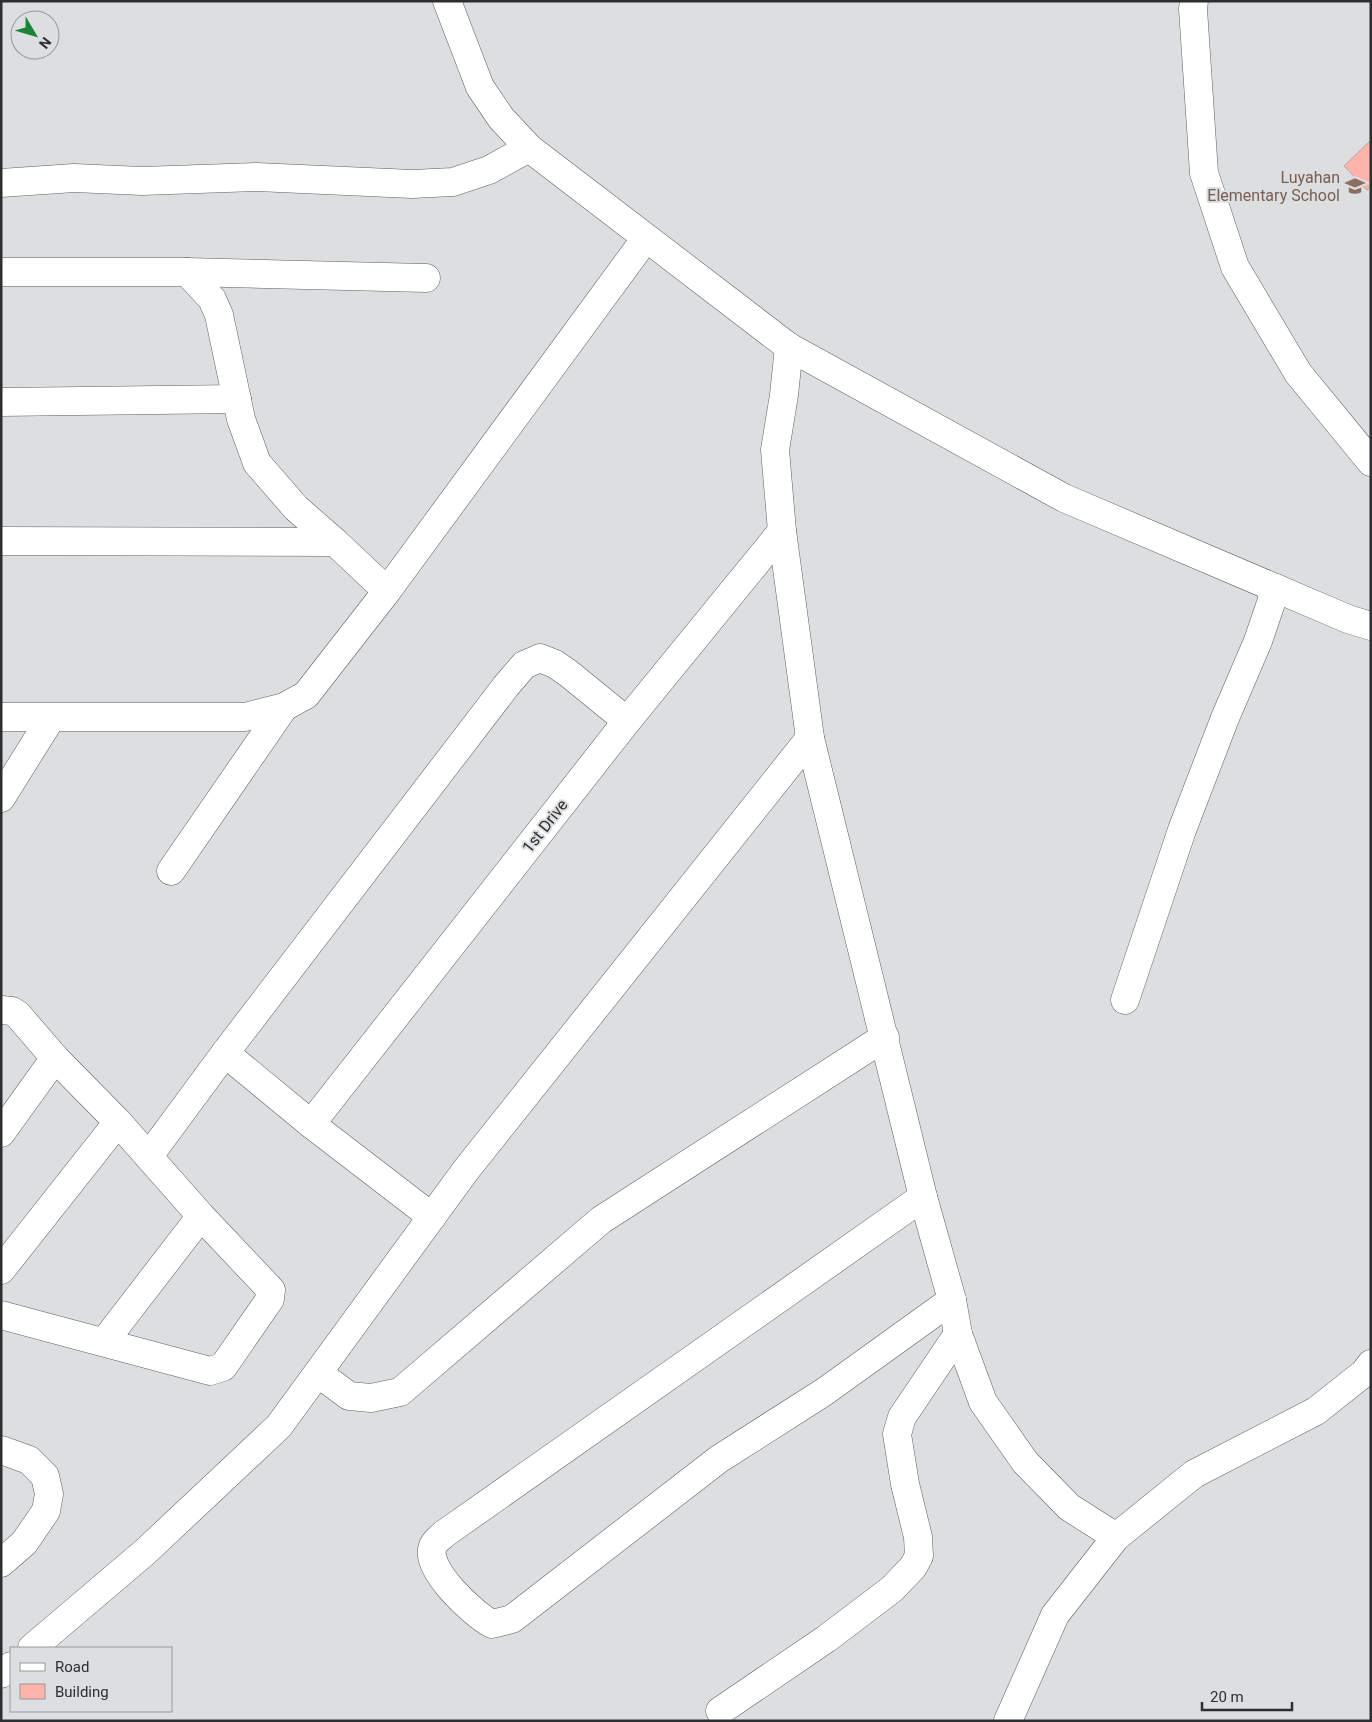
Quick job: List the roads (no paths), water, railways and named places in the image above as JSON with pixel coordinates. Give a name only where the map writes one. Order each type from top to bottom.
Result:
[{"type":"street","points":[[447,1],[480,87],[501,118],[529,148],[789,347],[1064,498],[1348,619],[1371,626]]},
{"type":"street","points":[[1194,1],[1204,173],[1235,267],[1298,373],[1371,462]]},
{"type":"street","points":[[1,182],[74,178],[142,182],[257,177],[412,184],[453,182],[489,170],[529,148]]},
{"type":"street","points":[[1,717],[245,717],[284,707],[306,695],[387,591],[646,238]]},
{"type":"street","points":[[1,272],[188,272],[426,278]]},
{"type":"street","points":[[188,272],[212,299],[219,315],[241,419],[256,462],[296,508],[387,591]]},
{"type":"street","points":[[789,347],[784,395],[774,450],[782,531],[810,738],[923,1197],[952,1300],[958,1334],[983,1402],[1025,1462],[1069,1507],[1116,1538]]},
{"type":"street","points":[[1,402],[237,399]]},
{"type":"street","name":"1st Drive","points":[[311,1124],[627,721],[782,531]]},
{"type":"street","points":[[1,541],[335,542]]},
{"type":"street","points":[[1125,1000],[1182,830],[1225,718],[1258,642],[1276,588]]},
{"type":"street","points":[[149,1156],[225,1053],[506,686],[524,666],[540,658],[555,664],[627,721]]},
{"type":"street","points":[[171,871],[284,707]]},
{"type":"street","points":[[1,798],[50,718]]},
{"type":"street","points":[[33,1647],[146,1552],[272,1433],[301,1398],[466,1170],[810,738]]},
{"type":"street","points":[[1,1010],[12,1010],[18,1015],[55,1058],[118,1122],[272,1293],[270,1299],[223,1367],[210,1371],[1,1316]]},
{"type":"street","points":[[318,1373],[348,1396],[371,1398],[400,1392],[601,1220],[885,1037]]},
{"type":"street","points":[[225,1053],[311,1124],[432,1217]]},
{"type":"street","points":[[1,1133],[55,1058]]},
{"type":"street","points":[[1,1270],[118,1122]]},
{"type":"street","points":[[923,1197],[444,1534],[433,1546],[432,1554],[437,1567],[455,1595],[481,1618],[492,1624],[512,1619],[719,1459],[824,1392],[952,1300]]},
{"type":"street","points":[[104,1342],[201,1216]]},
{"type":"street","points":[[720,1711],[826,1639],[892,1589],[914,1567],[919,1556],[918,1537],[905,1484],[897,1434],[902,1417],[958,1334]]},
{"type":"street","points":[[1008,1721],[1055,1615],[1116,1538],[1194,1474],[1316,1411],[1364,1373],[1371,1364]]},
{"type":"street","points":[[1,1450],[29,1460],[45,1476],[49,1494],[46,1511],[24,1543],[1,1563]]},
{"type":"place","name":"Luyahan Elementary School","points":[[1355,186]]}]
